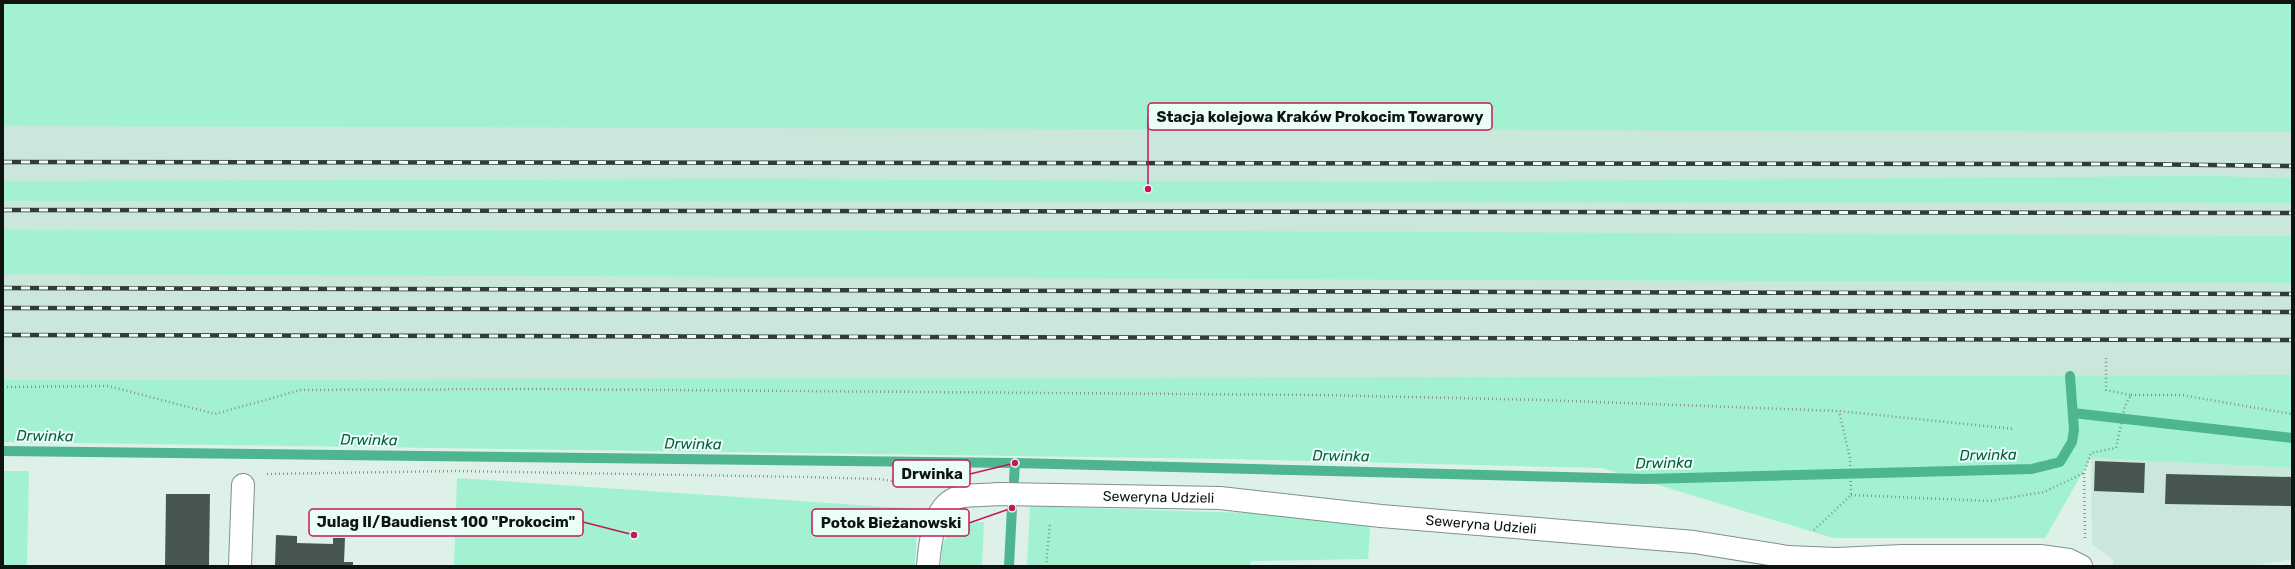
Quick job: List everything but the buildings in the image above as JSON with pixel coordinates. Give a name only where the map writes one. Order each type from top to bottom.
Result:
[{"type":"street","points":[[240,566],[243,485]]},
{"type":"street","name":"Seweryna Udzieli","points":[[951,502],[962,496],[1052,495],[1220,498],[1381,516],[1694,542],[1788,557],[1836,559],[1903,556],[2040,556],[2069,560],[2081,566]]},
{"type":"street","points":[[928,566],[929,543],[934,525],[943,509],[951,502]]},
{"type":"path","points":[[2106,358],[2106,390],[2132,395],[2181,396],[2292,414]]},
{"type":"path","points":[[3,387],[108,386],[215,414],[301,390],[526,389],[1318,395],[1543,400],[1839,411],[2014,429]]},
{"type":"path","points":[[2085,543],[2084,473],[2091,453],[2116,448],[2125,406],[2132,395]]},
{"type":"path","points":[[1839,411],[1850,458],[1851,494]]},
{"type":"path","points":[[243,485],[258,475],[283,472],[455,471],[804,477],[911,483],[932,488],[951,502]]},
{"type":"path","points":[[1788,557],[1851,494],[1990,501],[2044,492],[2084,473]]},
{"type":"path","points":[[1046,566],[1052,495]]},
{"type":"shaded area","points":[[3,3],[2292,3],[2292,375],[3,380]]},
{"type":"shaded area","points":[[2091,458],[2292,468],[2292,559],[2253,566],[2113,566],[2113,560],[2092,544]]},
{"type":"green space","points":[[3,3],[2292,3],[2292,132],[3,126]]},
{"type":"green space","points":[[2206,176],[2292,178],[2292,203],[3,201],[3,181],[742,179],[1392,182]]},
{"type":"green space","points":[[3,230],[1228,231],[2292,236],[2292,283],[3,274]]},
{"type":"green space","points":[[2292,375],[2292,468],[2091,458],[2045,538],[1833,538],[1602,468],[1226,459],[3,442],[3,380]]},
{"type":"green space","points":[[3,471],[29,471],[27,566],[3,566]]},
{"type":"green space","points":[[457,478],[918,509],[915,566],[454,566]]},
{"type":"green space","points":[[1030,506],[1371,517],[1368,559],[1251,561],[1250,566],[1027,566]]},
{"type":"green space","points":[[984,522],[982,566],[941,566],[942,545],[955,523]]},
{"type":"waterway","name":"Drwinka","points":[[3,451],[1015,463],[1646,479],[2032,469],[2060,462],[2072,442],[2074,430],[2070,376]]},
{"type":"waterway","points":[[2073,413],[2292,438]]},
{"type":"waterway","points":[[1014,480],[1015,463]]},
{"type":"waterway","points":[[1009,566],[1012,508]]},
{"type":"railway","points":[[3,162],[2129,164],[2292,166]]},
{"type":"railway","points":[[3,210],[2292,213]]},
{"type":"railway","points":[[3,288],[2292,294]]},
{"type":"railway","points":[[3,308],[2292,312]]},
{"type":"railway","points":[[3,335],[2292,340]]},
{"type":"place","name":"Stacja kolejowa Kraków Prokocim Towarowy","points":[[1148,189]]},
{"type":"place","name":"Drwinka","points":[[1015,463]]},
{"type":"place","name":"Potok Bieżanowski","points":[[1012,508]]},
{"type":"place","name":"Julag II/Baudienst 100 \"Prokocim\"","points":[[634,535]]}]
